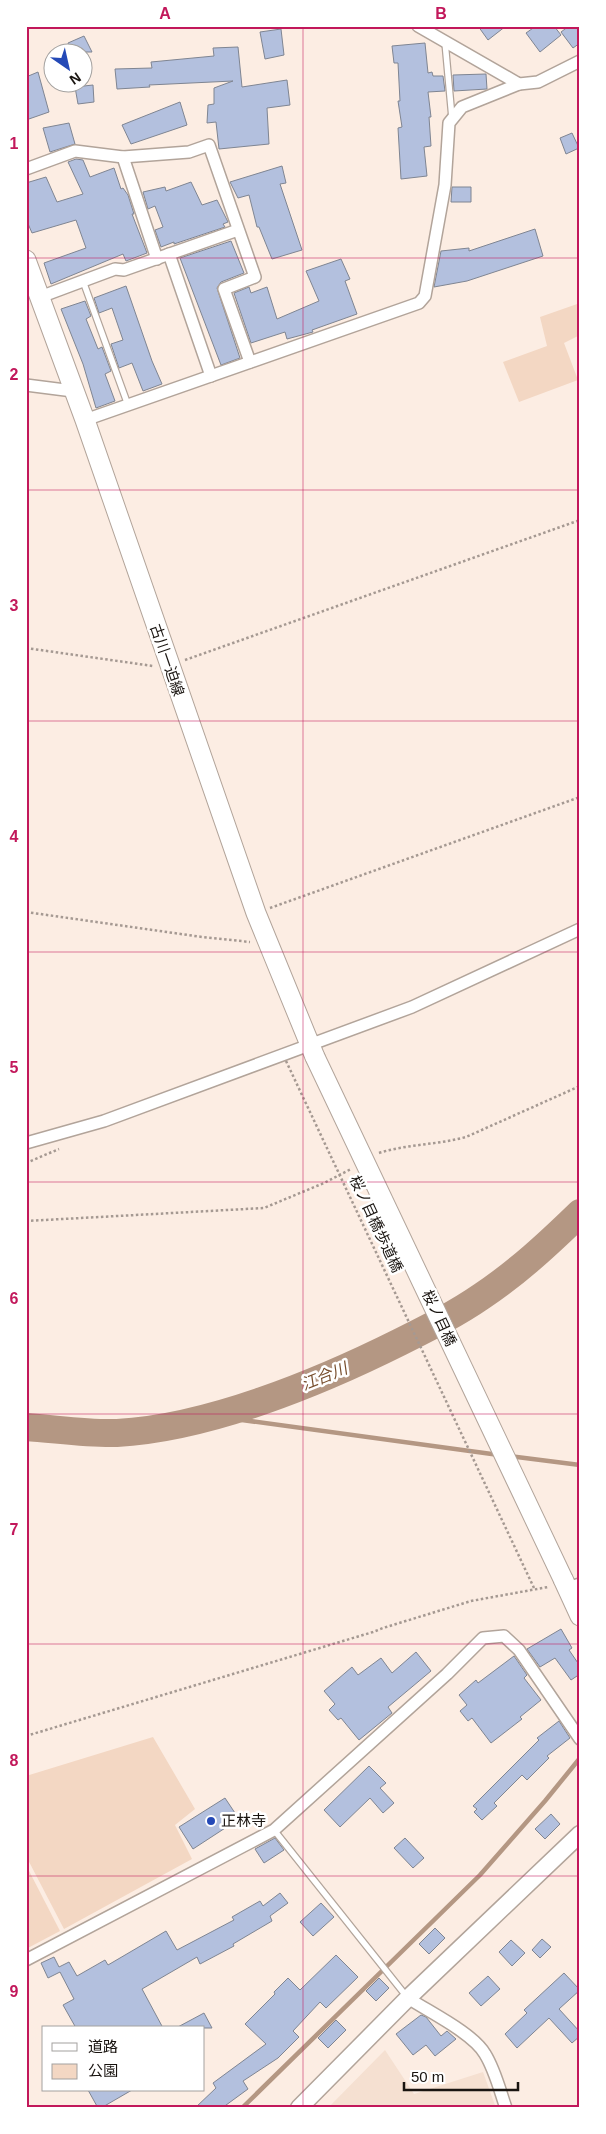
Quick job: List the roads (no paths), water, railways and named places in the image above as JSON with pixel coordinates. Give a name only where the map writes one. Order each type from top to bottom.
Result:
[{"type":"main road","name":"古川一迫線","points":[[26,260],[34,290],[85,420],[256,913],[312,1050]]},
{"type":"main road","name":"桜ノ目橋","points":[[312,1050],[570,1583]]},
{"type":"main road","points":[[570,1583],[580,1616]]},
{"type":"street","points":[[418,26],[519,84]]},
{"type":"street","points":[[85,420],[419,303],[425,296],[445,185],[450,123],[462,108],[519,84],[538,82],[580,61]]},
{"type":"street","points":[[26,168],[75,151],[123,157],[189,152],[209,145],[256,277],[224,289],[250,362]]},
{"type":"street","points":[[123,157],[157,259]]},
{"type":"street","points":[[34,290],[83,280],[115,269],[124,270],[238,230]]},
{"type":"street","points":[[169,254],[211,376]]},
{"type":"street","points":[[26,385],[73,391]]},
{"type":"street","points":[[26,1143],[104,1122],[312,1050],[412,1007],[580,928]]},
{"type":"street","points":[[26,1960],[274,1830],[448,1674],[484,1638],[504,1636],[519,1650],[579,1739]]},
{"type":"street","points":[[299,2108],[408,1998],[580,1834]]},
{"type":"street","points":[[408,1998],[470,2037],[480,2046],[486,2055],[506,2108]]},
{"type":"lane","points":[[445,41],[452,120]]},
{"type":"lane","points":[[83,280],[128,405]]},
{"type":"lane","points":[[274,1830],[408,1998]]},
{"type":"waterway","name":"江合川","points":[[26,1427],[117,1433],[188,1422],[262,1401],[334,1373],[462,1309],[521,1267],[580,1213]]},
{"type":"waterway","points":[[213,1416],[499,1455]]},
{"type":"waterway","points":[[509,1456],[580,1465]]},
{"type":"waterway","points":[[242,2108],[480,1875],[580,1758]]},
{"type":"place","name":"正林寺","points":[[211,1821]]}]
